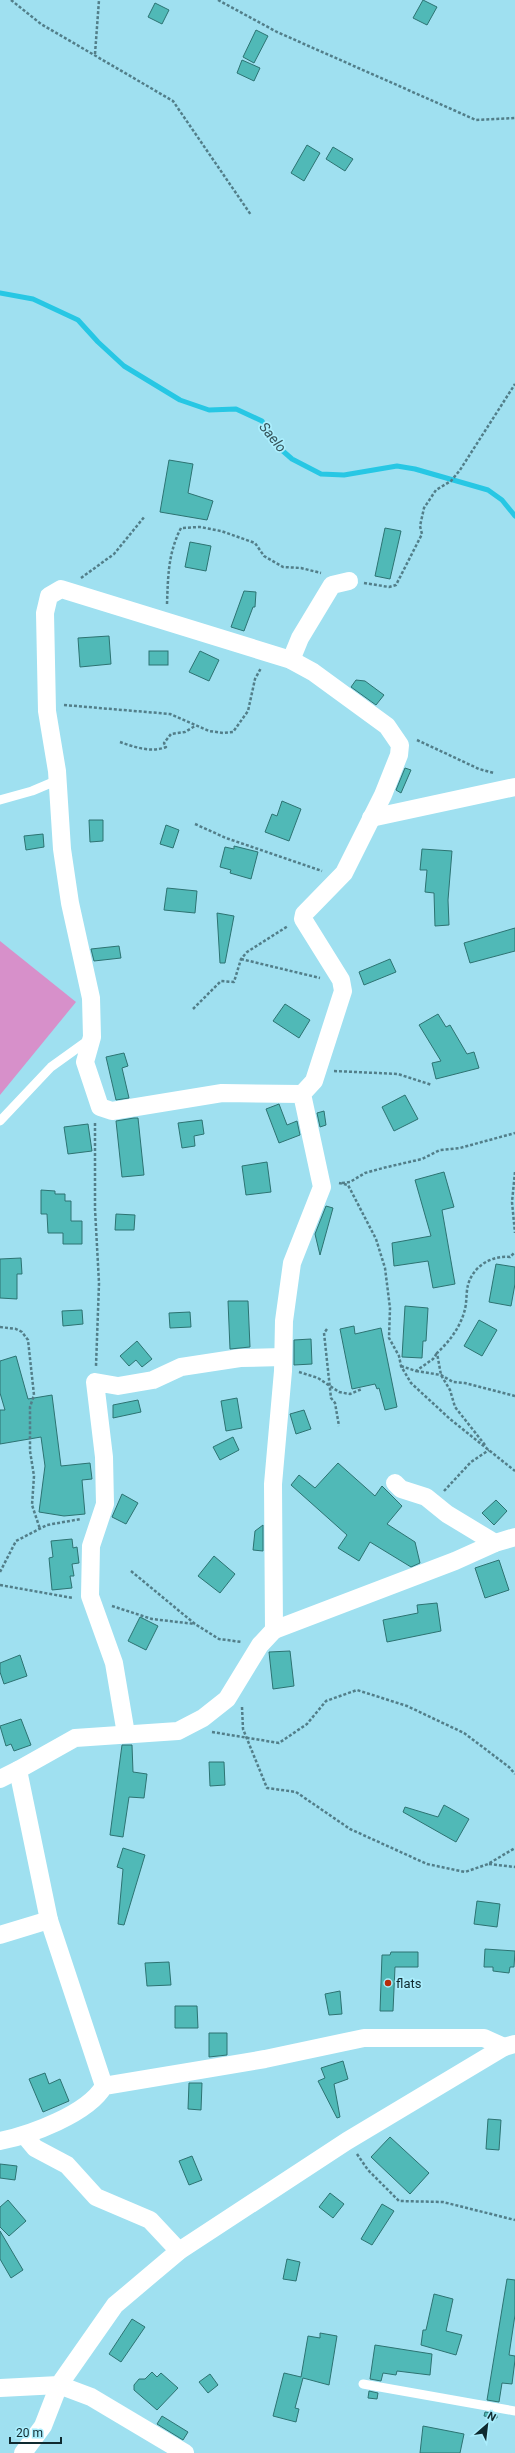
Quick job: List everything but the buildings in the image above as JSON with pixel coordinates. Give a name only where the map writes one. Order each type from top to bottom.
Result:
[{"type":"street","points":[[286,658],[332,585],[349,581]]},
{"type":"street","points":[[62,589],[165,621],[286,658],[313,672],[387,726],[400,745],[399,755],[383,795],[344,873],[304,914],[303,919],[341,980],[342,996],[314,1081],[302,1094],[222,1093],[112,1111],[100,1107],[95,1096],[85,1062],[92,1037],[91,998],[70,904],[62,848],[58,780],[47,702],[45,613],[49,596],[62,589]]},
{"type":"street","points":[[371,818],[515,787]]},
{"type":"street","points":[[274,1630],[273,1484],[283,1364],[284,1321],[292,1263],[322,1187],[302,1094]]},
{"type":"street","points":[[126,1734],[114,1663],[90,1596],[91,1546],[105,1504],[104,1457],[95,1382],[118,1386],[153,1380],[181,1367],[240,1358],[283,1364]]},
{"type":"street","points":[[395,1483],[401,1489],[431,1501],[448,1514],[495,1543]]},
{"type":"street","points":[[0,1779],[74,1738],[178,1731],[215,1710],[227,1699],[260,1645],[274,1630],[455,1561],[495,1543],[515,1537]]},
{"type":"street","points":[[0,2141],[25,2136],[82,2107],[98,2096],[104,2086],[49,1920],[18,1770]]},
{"type":"street","points":[[0,1935],[49,1920]]},
{"type":"street","points":[[104,2086],[265,2059],[364,2038],[484,2038],[510,2046]]},
{"type":"street","points":[[23,2453],[43,2426],[60,2385],[115,2305],[179,2251],[348,2141],[510,2046]]},
{"type":"street","points":[[25,2136],[35,2148],[67,2165],[96,2197],[150,2220],[179,2251]]},
{"type":"street","points":[[0,2388],[60,2385],[91,2397],[185,2453]]},
{"type":"lane","points":[[0,800],[58,780]]},
{"type":"lane","points":[[0,1121],[51,1067],[92,1037]]},
{"type":"lane","points":[[363,2384],[515,2411]]},
{"type":"path","points":[[11,0],[41,24],[95,54],[112,68],[173,101],[251,215]]},
{"type":"path","points":[[95,54],[96,16],[99,0]]},
{"type":"path","points":[[218,0],[277,32],[476,120],[515,118]]},
{"type":"path","points":[[165,621],[167,612],[168,568],[172,550],[181,528],[200,526],[221,531],[256,543],[264,556],[283,567],[302,568],[349,581],[389,587],[396,585],[422,534],[420,526],[424,508],[436,490],[451,481],[460,470],[515,384]]},
{"type":"path","points":[[62,589],[114,554],[145,516]]},
{"type":"path","points":[[47,702],[86,709],[170,714],[196,726],[223,734],[233,732],[248,711],[255,679],[263,666],[286,658]]},
{"type":"path","points":[[120,742],[132,747],[160,750],[166,747],[164,743],[171,734],[185,732],[196,726]]},
{"type":"path","points":[[414,739],[479,769],[500,775]]},
{"type":"path","points":[[195,824],[226,838],[322,872],[344,873]]},
{"type":"path","points":[[193,1008],[221,981],[234,982],[241,959],[258,945],[287,926],[303,919]]},
{"type":"path","points":[[241,959],[278,966],[316,978],[341,980]]},
{"type":"path","points":[[314,1081],[320,1077],[322,1073],[350,1071],[398,1074],[432,1085]]},
{"type":"path","points":[[95,1096],[95,1209],[99,1283],[95,1382]]},
{"type":"path","points":[[322,1187],[350,1182],[365,1173],[422,1159],[440,1150],[460,1148],[515,1133]]},
{"type":"path","points":[[515,1172],[512,1202],[515,1233]]},
{"type":"path","points":[[339,1183],[348,1185],[376,1239],[386,1268],[390,1308],[388,1338],[400,1356],[401,1366],[411,1383],[515,1471]]},
{"type":"path","points":[[416,1371],[433,1359],[450,1340],[465,1310],[468,1283],[476,1269],[494,1258],[510,1257],[515,1252]]},
{"type":"path","points":[[0,1327],[16,1329],[22,1332],[28,1340],[34,1395],[30,1407],[30,1451],[34,1476],[32,1505],[40,1529]]},
{"type":"path","points":[[327,1329],[324,1333],[329,1387],[331,1398],[335,1403],[339,1426]]},
{"type":"path","points":[[437,1353],[441,1375],[450,1390],[455,1407],[490,1451]]},
{"type":"path","points":[[283,1364],[293,1370],[318,1378],[329,1387],[339,1392],[350,1394],[362,1390]]},
{"type":"path","points":[[401,1366],[416,1371],[441,1375],[453,1382],[465,1383],[515,1396]]},
{"type":"path","points":[[431,1501],[440,1498],[447,1486],[471,1462],[490,1451]]},
{"type":"path","points":[[0,1572],[16,1541],[56,1522],[86,1518],[105,1504]]},
{"type":"path","points":[[131,1571],[195,1624],[219,1639],[229,1642],[248,1641],[260,1645]]},
{"type":"path","points":[[0,1585],[68,1599],[90,1596],[115,1607],[152,1619],[195,1624]]},
{"type":"path","points":[[210,1732],[279,1743],[307,1724],[326,1701],[356,1690],[407,1706],[464,1733],[509,1767],[515,1774]]},
{"type":"path","points":[[242,1706],[243,1729],[267,1788],[296,1792],[350,1830],[427,1864],[465,1872],[488,1864],[515,1848]]},
{"type":"path","points":[[488,1864],[515,1867]]},
{"type":"path","points":[[348,2141],[368,2170],[399,2201],[443,2202],[515,2220]]},
{"type":"shaded area","points":[[0,941],[76,1002],[0,1095]]},
{"type":"waterway","name":"Saelo","points":[[0,293],[33,299],[78,320],[98,342],[124,366],[180,400],[209,410],[236,409],[262,421],[276,445],[292,459],[321,474],[344,475],[397,466],[415,469],[488,490],[502,500],[515,516]]},
{"type":"place","name":"flats","points":[[388,1983]]}]
